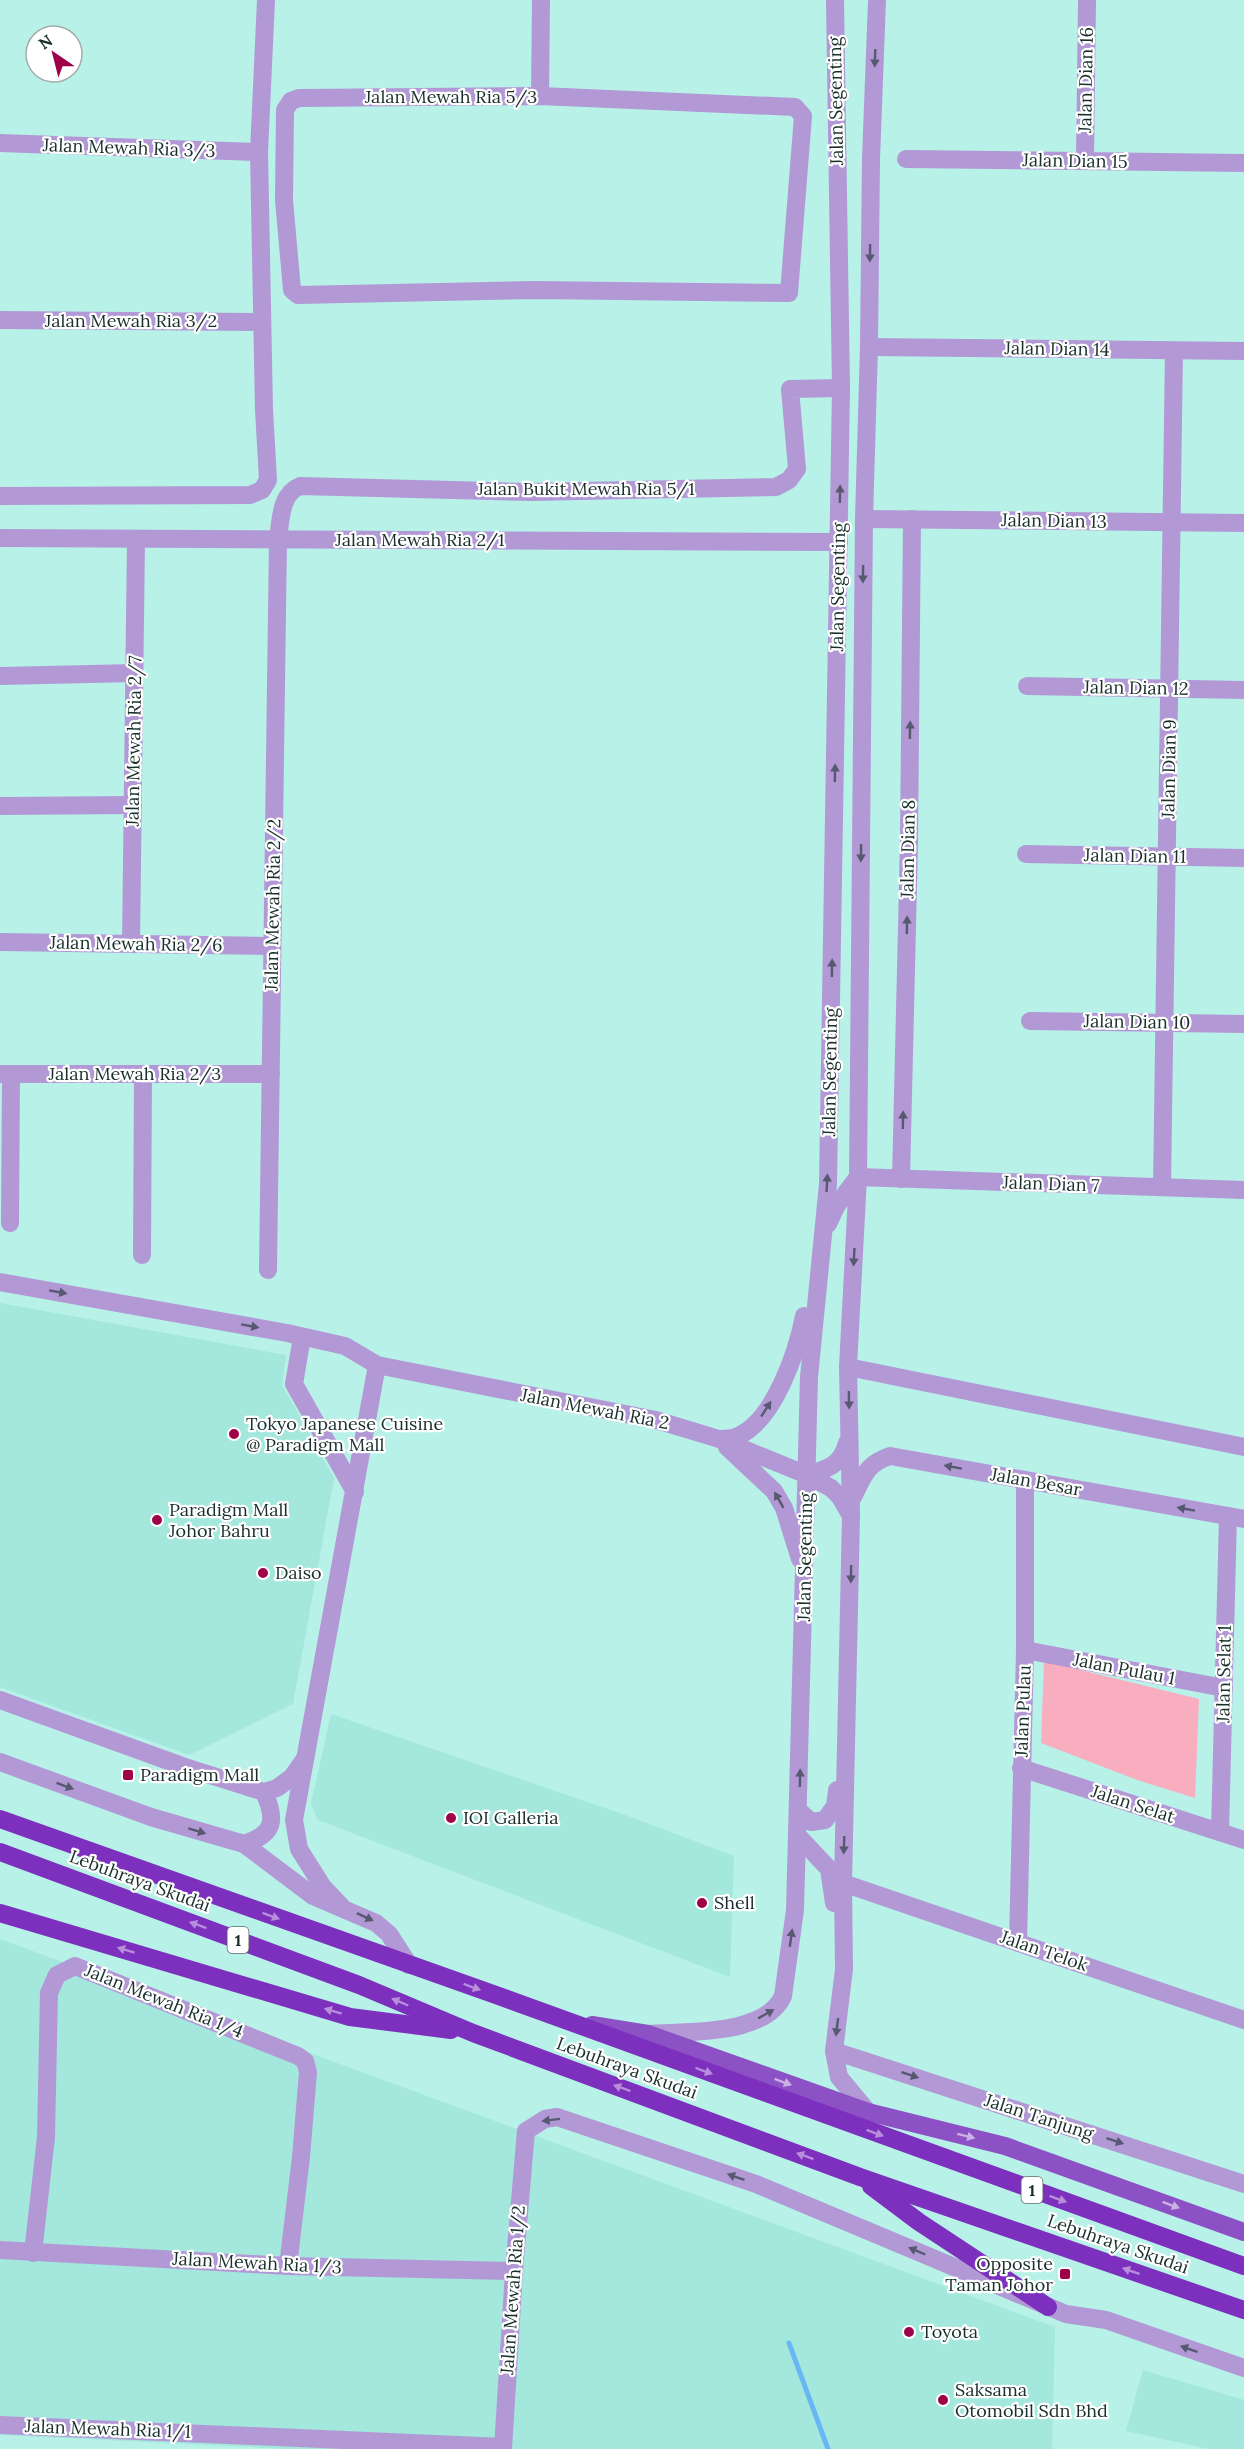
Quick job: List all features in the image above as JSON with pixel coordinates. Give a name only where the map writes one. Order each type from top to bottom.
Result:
[{"type":"highway","name":"Lebuhraya Skudai","points":[[0,1819],[1244,2266]]},
{"type":"highway","name":"Lebuhraya Skudai","points":[[0,1852],[359,1984],[473,2033],[860,2177],[1244,2310]]},
{"type":"highway","points":[[0,1913],[350,2016],[473,2033]]},
{"type":"highway","points":[[860,2177],[919,2222],[1048,2307]]},
{"type":"main road","points":[[570,2022],[648,2034],[868,2112],[1005,2146],[1244,2232]]},
{"type":"street","points":[[0,496],[250,495],[262,490],[268,480],[264,410],[259,152],[266,0]]},
{"type":"street","points":[[540,96],[541,0]]},
{"type":"street","name":"Jalan Segenting","points":[[648,2034],[740,2027],[779,2006],[783,1996],[795,1910],[809,1377],[828,1184],[841,388],[835,0]]},
{"type":"street","name":"Jalan Segenting","points":[[868,2112],[839,2077],[834,2051],[844,1969],[843,1883],[851,1508],[848,1367],[858,1178],[864,519],[871,159],[877,0]]},
{"type":"street","name":"Jalan Dian 16","points":[[1084,161],[1087,0]]},
{"type":"street","name":"Jalan Mewah Ria 5/3","points":[[540,96],[795,106],[803,116],[789,293],[535,290],[298,295],[291,290],[284,200],[285,110],[291,101],[299,98],[540,96]]},
{"type":"street","name":"Jalan Mewah Ria 3/3","points":[[0,143],[259,152]]},
{"type":"street","name":"Jalan Dian 15","points":[[906,159],[1244,163]]},
{"type":"street","name":"Jalan Mewah Ria 3/2","points":[[0,320],[262,322]]},
{"type":"street","name":"Jalan Dian 14","points":[[869,347],[1244,351]]},
{"type":"street","name":"Jalan Dian 9","points":[[1162,1187],[1174,351]]},
{"type":"street","name":"Jalan Bukit Mewah Ria 5/1","points":[[278,540],[286,496],[291,489],[300,486],[531,492],[777,487],[789,480],[797,469],[790,389],[841,388]]},
{"type":"street","name":"Jalan Dian 13","points":[[864,519],[1244,523]]},
{"type":"street","name":"Jalan Dian 8","points":[[901,1179],[909,842],[912,519]]},
{"type":"street","name":"Jalan Mewah Ria 2/1","points":[[0,538],[839,542]]},
{"type":"street","name":"Jalan Mewah Ria 2/7","points":[[131,944],[136,539]]},
{"type":"street","name":"Jalan Mewah Ria 2/2","points":[[268,1270],[278,540]]},
{"type":"street","points":[[0,676],[135,673]]},
{"type":"street","name":"Jalan Dian 12","points":[[1027,686],[1244,690]]},
{"type":"street","points":[[0,806],[133,805]]},
{"type":"street","name":"Jalan Dian 11","points":[[1026,854],[1244,858]]},
{"type":"street","name":"Jalan Mewah Ria 2/6","points":[[0,942],[272,946]]},
{"type":"street","name":"Jalan Dian 10","points":[[1030,1021],[1244,1024]]},
{"type":"street","points":[[6,1074],[10,1223]]},
{"type":"street","name":"Jalan Mewah Ria 2/3","points":[[6,1074],[271,1074]]},
{"type":"street","points":[[142,1255],[143,1074]]},
{"type":"street","points":[[822,1242],[837,1205],[858,1178]]},
{"type":"street","name":"Jalan Dian 7","points":[[858,1178],[1244,1190]]},
{"type":"street","points":[[719,1439],[737,1437],[756,1425],[772,1400],[800,1341],[813,1270],[820,1260]]},
{"type":"street","points":[[0,1282],[345,1346],[376,1365],[355,1492],[294,1820],[299,1849],[323,1887],[341,1906]]},
{"type":"street","points":[[302,1337],[294,1384],[355,1492]]},
{"type":"street","name":"Jalan Mewah Ria 2","points":[[376,1365],[656,1420],[719,1439],[807,1474],[831,1488],[851,1508]]},
{"type":"street","points":[[848,1367],[1244,1448]]},
{"type":"street","points":[[807,1474],[826,1470],[838,1463],[844,1453],[849,1433]]},
{"type":"street","points":[[719,1439],[774,1491],[784,1508],[804,1575]]},
{"type":"street","name":"Jalan Besar","points":[[851,1508],[868,1467],[890,1456],[1236,1517]]},
{"type":"street","name":"Jalan Pulau","points":[[1018,1942],[1025,1650],[1025,1480]]},
{"type":"street","name":"Jalan Selat 1","points":[[1220,1832],[1224,1688],[1236,1517]]},
{"type":"street","name":"Jalan Pulau 1","points":[[1025,1650],[1224,1688]]},
{"type":"street","points":[[799,1811],[805,1819],[818,1823],[830,1816],[835,1806],[840,1723],[849,1681]]},
{"type":"street","points":[[0,1700],[174,1764],[264,1792],[278,1788],[292,1777],[306,1759]]},
{"type":"street","points":[[0,1762],[151,1817],[244,1845],[313,1896],[341,1906],[376,1923],[389,1934],[409,1965]]},
{"type":"street","name":"Jalan Selat","points":[[1021,1768],[1244,1840]]},
{"type":"street","points":[[244,1845],[260,1839],[270,1829],[272,1817],[264,1792]]},
{"type":"street","points":[[798,1836],[829,1869],[844,1969]]},
{"type":"street","name":"Jalan Telok","points":[[843,1883],[1244,2020]]},
{"type":"street","name":"Jalan Mewah Ria 1/4","points":[[33,2253],[46,2137],[49,1993],[57,1976],[75,1966],[298,2056],[305,2061],[308,2072],[304,2125],[288,2266]]},
{"type":"street","name":"Jalan Tanjung","points":[[834,2051],[1244,2184]]},
{"type":"street","name":"Jalan Mewah Ria 1/2","points":[[503,2448],[514,2271],[526,2131],[545,2119],[557,2117],[734,2177],[1048,2307]]},
{"type":"street","name":"Jalan Mewah Ria 1/3","points":[[0,2250],[288,2266],[514,2271]]},
{"type":"street","points":[[1048,2307],[1066,2314],[1106,2320],[1244,2368]]},
{"type":"street","name":"Jalan Mewah Ria 1/1","points":[[0,2425],[503,2448]]},
{"type":"shaded area","name":"Paradigm Mall Johor Bahru","points":[[0,1303],[286,1355],[282,1385],[334,1478],[293,1704],[189,1755],[0,1687]]},
{"type":"shaded area","points":[[1044,1661],[1199,1699],[1195,1798],[1140,1781],[1041,1743]]},
{"type":"shaded area","points":[[331,1714],[628,1816],[734,1856],[730,1977],[318,1820],[311,1804]]},
{"type":"shaded area","points":[[0,1939],[1055,2327],[1052,2449],[292,2449],[0,2435]]},
{"type":"shaded area","points":[[1143,2370],[1244,2400],[1244,2449],[1209,2449],[1126,2431]]},
{"type":"waterway","points":[[789,2343],[828,2449]]},
{"type":"place","name":"Tokyo Japanese Cuisine @ Paradigm Mall","points":[[234,1434]]},
{"type":"place","name":"Paradigm Mall Johor Bahru","points":[[157,1520]]},
{"type":"place","name":"Daiso","points":[[263,1573]]},
{"type":"place","name":"Paradigm Mall","points":[[128,1775]]},
{"type":"place","name":"IOI Galleria","points":[[451,1818]]},
{"type":"place","name":"Shell","points":[[702,1903]]},
{"type":"place","name":"Opposite Taman Johor","points":[[1065,2274]]},
{"type":"place","name":"Toyota","points":[[909,2332]]},
{"type":"place","name":"Saksama Otomobil Sdn Bhd","points":[[943,2400]]}]
